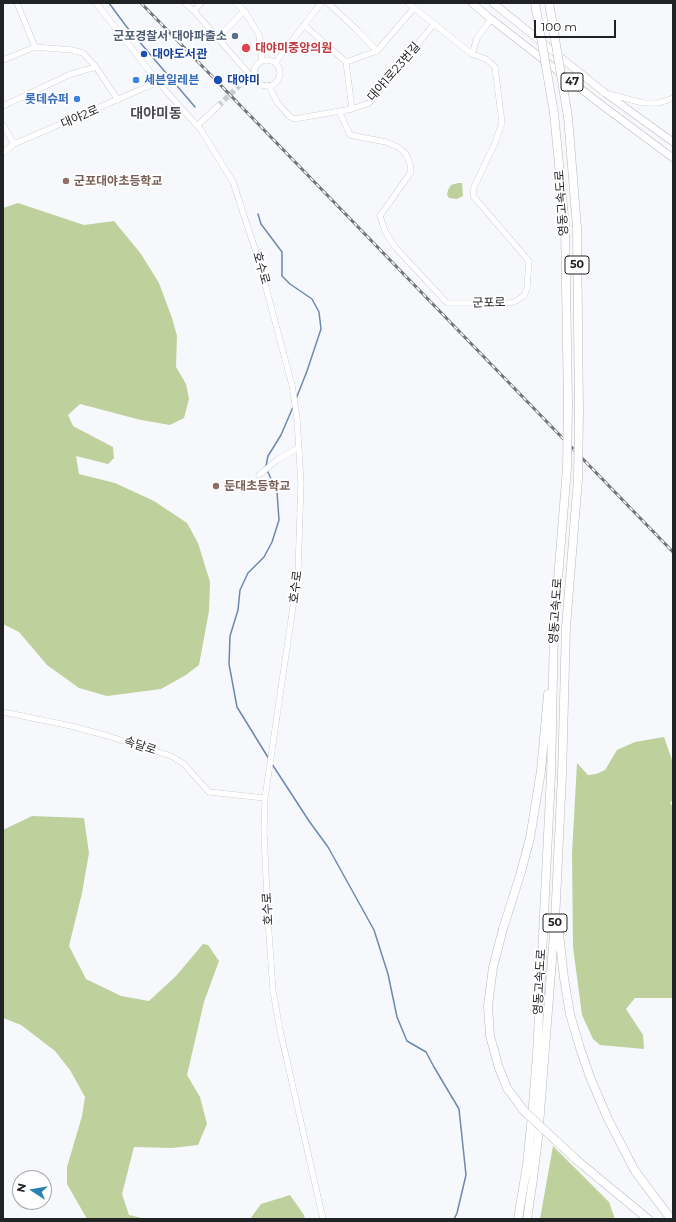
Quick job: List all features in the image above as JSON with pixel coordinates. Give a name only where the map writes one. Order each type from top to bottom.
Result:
[{"type":"highway","name":"영동고속도로","points":[[518,1219],[527,1165],[537,1054],[551,775],[554,628],[567,468],[568,404],[565,226],[554,114],[536,3]]},
{"type":"highway","name":"영동고속도로","points":[[527,1219],[538,1138],[556,898],[562,775],[566,627],[578,479],[579,413],[577,228],[568,117],[549,3]]},
{"type":"highway","points":[[554,628],[542,755],[535,807],[530,838],[493,967],[488,1006],[490,1036],[499,1068],[507,1088],[524,1111],[579,1162],[648,1219]]},
{"type":"highway","points":[[556,898],[564,978],[570,1014],[590,1077],[608,1118],[635,1171],[671,1219]]},
{"type":"main road","name":"47","points":[[472,3],[593,98],[673,158]]},
{"type":"main road","name":"47","points":[[493,3],[605,93],[673,142]]},
{"type":"street","points":[[17,3],[35,48]]},
{"type":"street","name":"호수로","points":[[96,3],[158,82],[202,130],[233,182],[258,258],[292,385],[297,418],[301,483],[298,572],[265,798],[264,839],[268,919],[274,991],[280,1030],[323,1219]]},
{"type":"street","points":[[185,3],[194,11],[218,38],[252,75],[256,79],[261,85],[269,86],[274,84],[280,77],[280,72],[275,63],[269,60],[262,61],[256,67],[252,75],[241,84]]},
{"type":"street","points":[[194,11],[201,3]]},
{"type":"street","points":[[236,3],[244,11],[258,35],[262,61]]},
{"type":"street","points":[[275,63],[321,3]]},
{"type":"street","points":[[328,3],[377,51]]},
{"type":"street","points":[[408,3],[472,54],[477,38],[491,19]]},
{"type":"street","points":[[346,62],[377,51],[414,8]]},
{"type":"street","points":[[218,38],[244,11]]},
{"type":"street","name":"대야1로23번길","points":[[269,86],[277,102],[289,116],[294,119],[352,109],[369,103],[434,24]]},
{"type":"street","points":[[304,25],[346,62],[352,109]]},
{"type":"street","points":[[3,60],[35,48],[72,50],[83,53],[96,67],[118,100]]},
{"type":"street","name":"군포로","points":[[339,111],[350,134],[386,142],[406,154],[411,172],[380,216],[385,231],[395,247],[446,303],[510,303],[516,301],[524,296],[528,288],[529,261],[473,196],[474,187],[495,143],[502,123],[495,67],[486,59],[472,54]]},
{"type":"street","points":[[3,106],[71,74],[96,67]]},
{"type":"street","name":"대야2로","points":[[3,153],[14,144],[158,82]]},
{"type":"street","points":[[605,93],[643,103],[659,103],[673,98]]},
{"type":"street","points":[[198,125],[218,106]]},
{"type":"street","points":[[3,125],[14,144]]},
{"type":"street","points":[[259,476],[278,460],[298,448]]},
{"type":"street","name":"속달로","points":[[3,712],[71,726],[171,756],[184,764],[209,792],[265,798]]},
{"type":"green space","points":[[462,183],[463,196],[457,199],[449,198],[447,195],[451,185]]},
{"type":"green space","points":[[18,203],[84,225],[114,221],[141,254],[159,283],[172,318],[177,336],[176,367],[186,384],[189,399],[184,418],[170,425],[141,420],[80,404],[68,415],[73,426],[113,447],[114,458],[108,464],[76,456],[79,474],[115,483],[154,501],[187,523],[198,543],[210,582],[209,611],[199,665],[186,675],[161,689],[107,696],[79,688],[47,665],[19,632],[3,624],[3,208]]},
{"type":"green space","points":[[664,737],[673,763],[673,800],[670,803],[673,807],[673,998],[635,998],[626,1009],[643,1035],[644,1049],[600,1045],[593,1039],[582,1015],[573,947],[572,853],[577,763],[588,775],[596,774],[605,770],[617,750],[635,742]]},
{"type":"green space","points":[[32,816],[84,818],[89,853],[82,893],[69,946],[86,979],[121,996],[149,1001],[176,976],[203,944],[208,945],[219,961],[204,1002],[187,1075],[200,1097],[207,1124],[198,1145],[172,1148],[134,1147],[122,1194],[129,1215],[146,1219],[87,1219],[67,1184],[67,1167],[82,1116],[85,1097],[70,1070],[55,1051],[21,1025],[3,1018],[3,830]]},
{"type":"green space","points":[[553,1146],[609,1202],[615,1219],[540,1219]]},
{"type":"green space","points":[[290,1195],[304,1215],[305,1219],[250,1219],[261,1204]]},
{"type":"waterway","points":[[109,3],[126,26],[195,107]]},
{"type":"waterway","points":[[258,214],[261,224],[282,252],[282,276],[290,284],[312,299],[319,312],[321,329],[296,399]]},
{"type":"waterway","points":[[266,466],[268,456],[281,435],[293,407]]},
{"type":"waterway","points":[[267,470],[277,492],[279,520],[272,542],[264,557],[248,573],[240,590],[238,610],[230,636],[229,664],[237,707],[269,759]]},
{"type":"waterway","points":[[272,764],[309,821],[328,847],[374,930],[388,974],[397,1017],[407,1041],[426,1052],[459,1109],[466,1175],[457,1213],[454,1219]]},
{"type":"tunnel","points":[[218,106],[241,84]]},
{"type":"railway","points":[[141,3],[673,552]]},
{"type":"place","name":"군포경찰서 대야파출소","points":[[235,36]]},
{"type":"place","name":"대야미중앙의원","points":[[246,48]]},
{"type":"place","name":"대야도서관","points":[[144,54]]},
{"type":"place","name":"세븐일레븐","points":[[136,80]]},
{"type":"place","name":"대야미","points":[[218,80]]},
{"type":"place","name":"롯데슈퍼","points":[[77,99]]},
{"type":"place","name":"군포대야초등학교","points":[[66,181]]},
{"type":"place","name":"둔대초등학교","points":[[216,486]]},
{"type":"district","name":"대야미동","points":[[156,114]]}]
